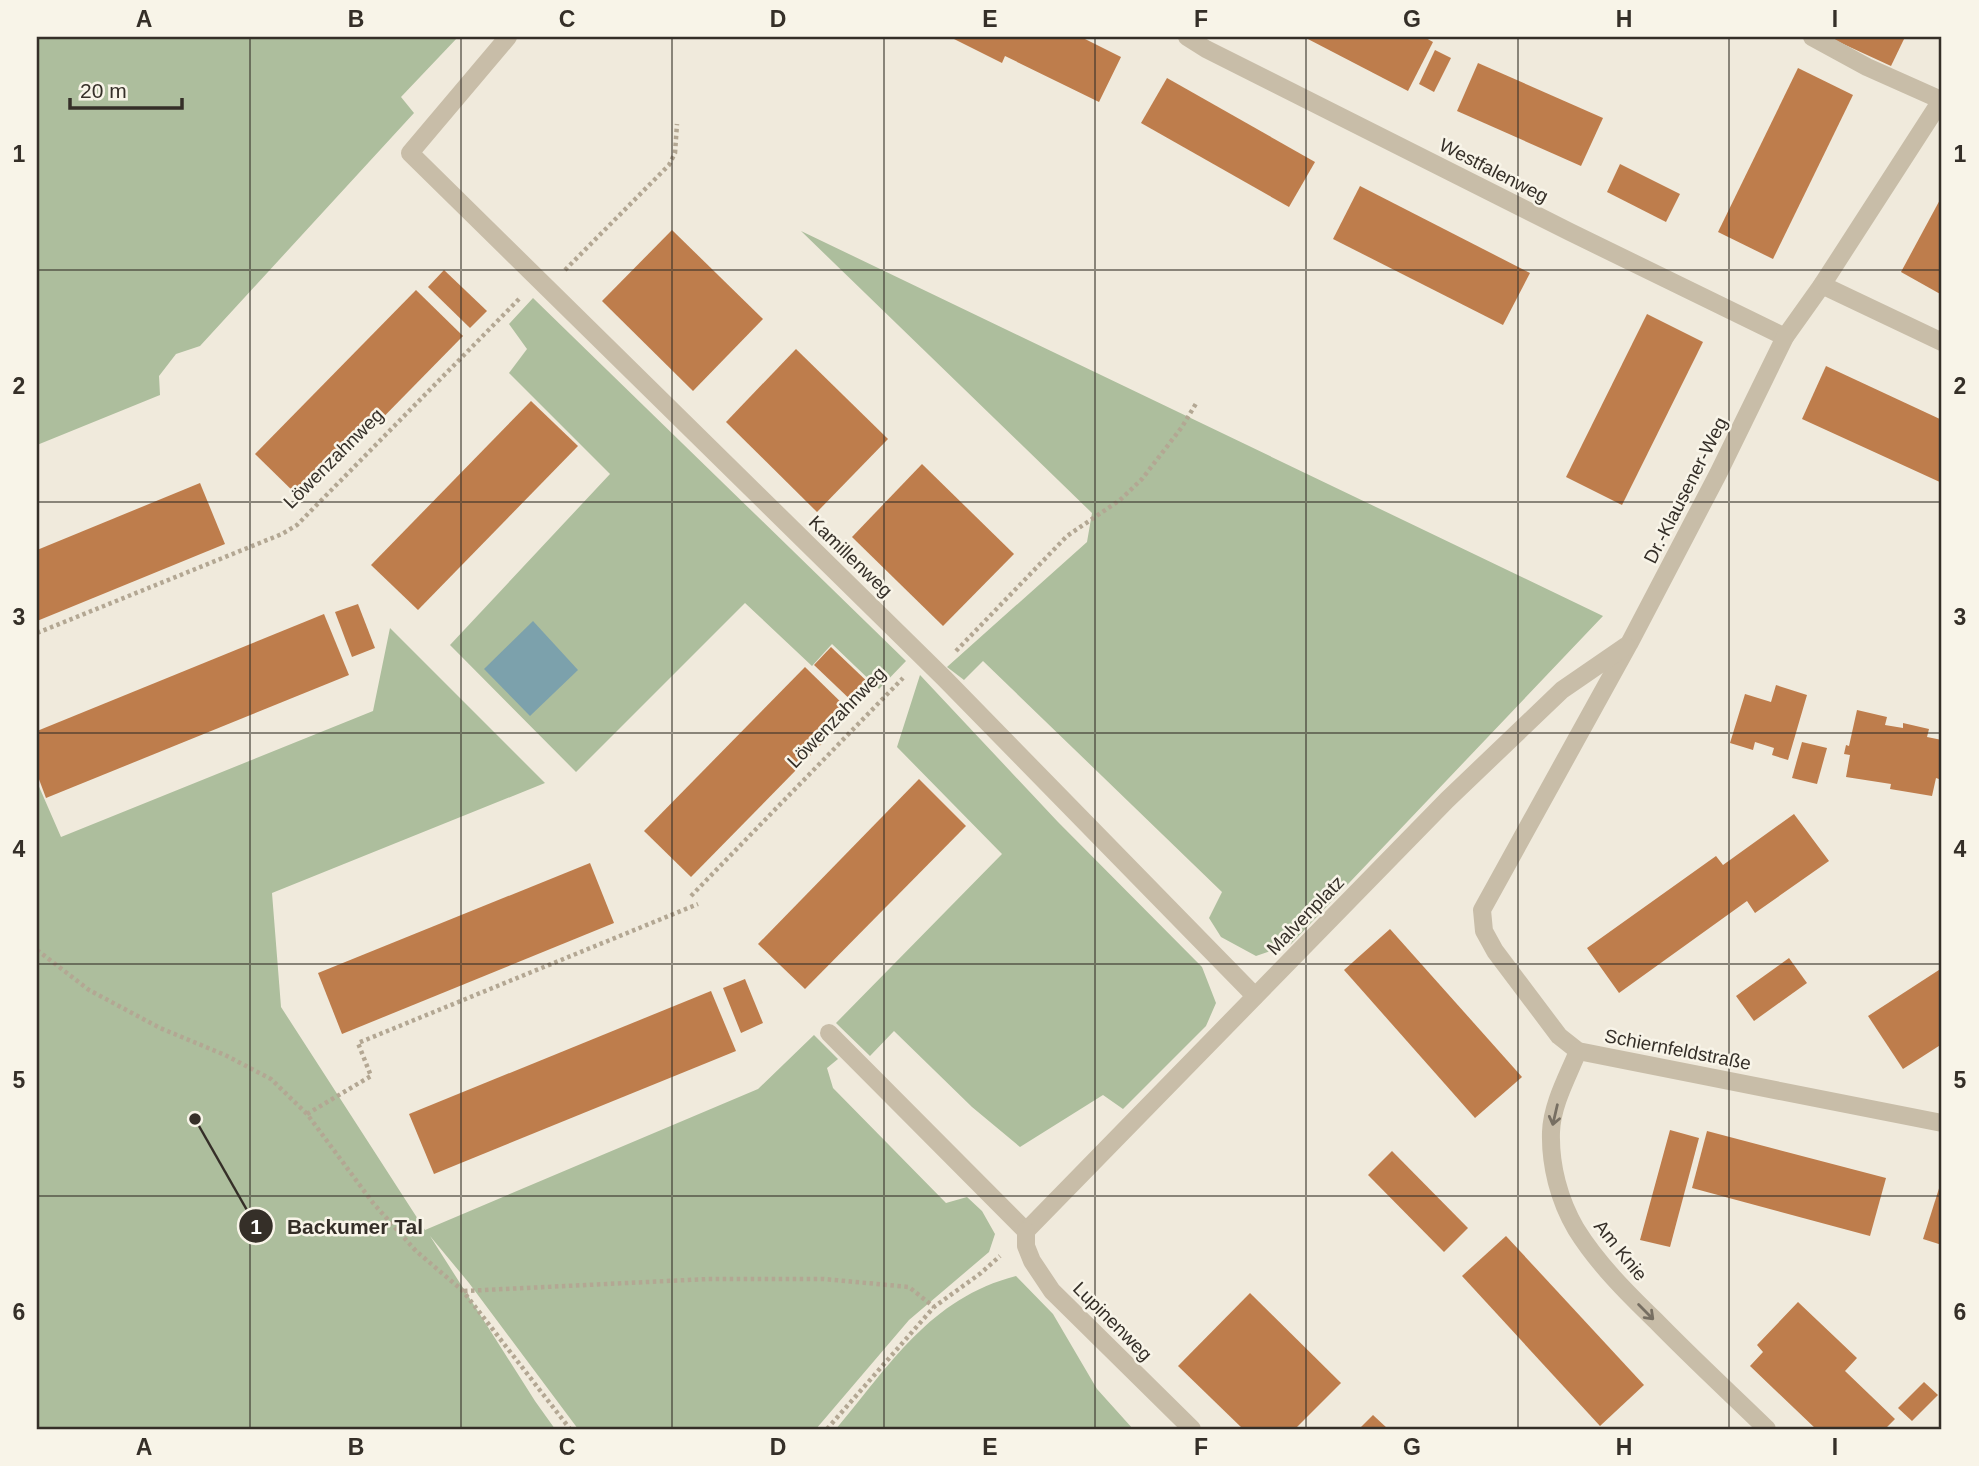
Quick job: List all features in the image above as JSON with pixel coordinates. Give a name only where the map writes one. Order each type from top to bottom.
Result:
[{"type":"street","name":"Kamillenweg","points":[[508,37],[410,153],[923,657],[1255,996]]},
{"type":"street","name":"Westfalenweg","points":[[1187,37],[1533,214],[1785,337]]},
{"type":"street","points":[[1812,37],[1867,67],[1942,99]]},
{"type":"street","name":"Dr.-Klausener-Weg","points":[[1482,910],[1629,644],[1718,474],[1785,337],[1822,285],[1942,99]]},
{"type":"street","points":[[1822,285],[1942,342]]},
{"type":"street","name":"Malvenplatz","points":[[1026,1231],[1447,800],[1562,690],[1629,644]]},
{"type":"street","name":"Schiernfeldstraße","points":[[1482,910],[1484,931],[1495,951],[1559,1036],[1578,1051],[1942,1123]]},
{"type":"street","points":[[829,1033],[1026,1231]]},
{"type":"street","name":"Am Knie","points":[[1578,1051],[1558,1100],[1551,1130],[1557,1185],[1565,1207],[1590,1249],[1630,1295],[1767,1429]]},
{"type":"street","name":"Lupinenweg","points":[[1026,1231],[1026,1246],[1032,1261],[1052,1291],[1192,1429]]},
{"type":"path","name":"Löwenzahnweg","points":[[37,633],[282,534],[297,525],[543,284],[670,165],[675,153],[677,124]]},
{"type":"path","points":[[941,675],[1067,536],[1120,500],[1142,479],[1182,427],[1197,402]]},
{"type":"path","name":"Löwenzahnweg","points":[[691,896],[923,657]]},
{"type":"path","points":[[307,1114],[371,1076],[358,1043],[698,904]]},
{"type":"path","points":[[37,950],[89,990],[160,1028],[225,1055],[271,1079],[307,1114],[373,1203],[416,1251],[463,1291],[569,1429]]},
{"type":"path","points":[[827,1429],[934,1307],[981,1273],[1026,1231]]},
{"type":"path","points":[[463,1291],[708,1279],[824,1279],[909,1287],[934,1307]]},
{"type":"green space","points":[[37,37],[458,37],[401,97],[414,113],[200,346],[176,354],[159,376],[160,395],[37,445]]},
{"type":"green space","points":[[801,231],[1603,616],[1291,944],[1256,956],[1221,937],[1209,918],[1222,892],[983,661],[964,680],[947,667],[1087,542],[1092,513]]},
{"type":"green space","points":[[533,298],[906,661],[879,689],[832,644],[812,666],[745,603],[576,772],[450,645],[610,474],[509,373],[527,349],[509,324]]},
{"type":"green space","points":[[390,628],[545,783],[272,893],[281,1007],[425,1230],[758,1089],[814,1035],[838,1059],[827,1068],[833,1088],[946,1203],[967,1197],[982,1211],[995,1234],[989,1252],[909,1320],[816,1429],[578,1429],[469,1283],[430,1236],[555,1429],[37,1429],[37,782],[61,837],[373,711]]},
{"type":"green space","points":[[920,675],[1058,822],[1202,967],[1216,1003],[1206,1026],[1123,1109],[1103,1095],[1020,1147],[972,1107],[894,1031],[870,1056],[836,1023],[1002,854],[897,747]]},
{"type":"green space","points":[[1016,1276],[1053,1314],[1097,1389],[1133,1429],[836,1429],[894,1358],[935,1317],[986,1286]]},
{"type":"water","points":[[533,621],[578,670],[530,716],[484,669]]},
{"type":"building","points":[[950,37],[1081,37],[1121,57],[1099,102],[1005,56],[1002,63]]},
{"type":"building","points":[[1304,37],[1424,37],[1433,42],[1408,91]]},
{"type":"building","points":[[1828,37],[1905,37],[1891,66]]},
{"type":"building","points":[[1435,50],[1451,58],[1434,92],[1419,84]]},
{"type":"building","points":[[1478,63],[1603,118],[1581,166],[1457,111]]},
{"type":"building","points":[[1798,68],[1853,95],[1773,259],[1718,232]]},
{"type":"building","points":[[1167,78],[1315,162],[1289,207],[1141,123]]},
{"type":"building","points":[[1620,164],[1680,194],[1666,222],[1607,192]]},
{"type":"building","points":[[1360,186],[1530,273],[1503,325],[1333,239]]},
{"type":"building","points":[[1942,196],[1942,295],[1901,272]]},
{"type":"building","points":[[672,230],[763,319],[693,391],[602,301]]},
{"type":"building","points":[[444,270],[487,311],[470,328],[428,287]]},
{"type":"building","points":[[416,290],[463,336],[302,500],[255,454]]},
{"type":"building","points":[[1647,314],[1703,342],[1622,505],[1566,477]]},
{"type":"building","points":[[796,349],[888,439],[817,512],[726,422]]},
{"type":"building","points":[[1826,366],[1942,420],[1942,483],[1802,419]]},
{"type":"building","points":[[531,401],[578,446],[418,610],[371,565]]},
{"type":"building","points":[[922,464],[1014,554],[943,626],[852,537]]},
{"type":"building","points":[[200,483],[225,544],[37,621],[37,550]]},
{"type":"building","points":[[358,604],[375,648],[352,657],[335,612]]},
{"type":"building","points":[[324,614],[349,675],[46,798],[37,774],[37,731]]},
{"type":"building","points":[[831,647],[874,688],[857,706],[814,665]]},
{"type":"building","points":[[805,667],[852,713],[691,877],[644,831]]},
{"type":"building","points":[[1776,685],[1807,695],[1788,760],[1772,755],[1774,748],[1755,742],[1753,750],[1730,743],[1745,694],[1771,702]]},
{"type":"building","points":[[1857,710],[1887,717],[1885,725],[1903,728],[1903,723],[1929,729],[1927,737],[1942,740],[1942,780],[1936,778],[1932,796],[1890,789],[1891,784],[1846,777],[1850,755],[1844,754],[1846,745],[1849,746]]},
{"type":"building","points":[[1802,742],[1827,748],[1817,784],[1792,778]]},
{"type":"building","points":[[919,779],[966,826],[805,989],[758,944]]},
{"type":"building","points":[[1794,814],[1829,861],[1755,913],[1747,901],[1619,993],[1587,948],[1716,856],[1723,865]]},
{"type":"building","points":[[590,863],[614,923],[342,1034],[318,973]]},
{"type":"building","points":[[1390,929],[1522,1077],[1475,1118],[1344,970]]},
{"type":"building","points":[[1789,958],[1807,983],[1754,1021],[1736,996]]},
{"type":"building","points":[[1942,968],[1942,1044],[1903,1069],[1868,1016]]},
{"type":"building","points":[[745,979],[763,1023],[741,1033],[723,988]]},
{"type":"building","points":[[711,991],[736,1051],[434,1174],[409,1114]]},
{"type":"building","points":[[1670,1130],[1699,1138],[1670,1247],[1640,1240]]},
{"type":"building","points":[[1707,1131],[1886,1178],[1870,1236],[1692,1188]]},
{"type":"building","points":[[1392,1151],[1468,1228],[1444,1252],[1368,1175]]},
{"type":"building","points":[[1942,1179],[1942,1245],[1923,1239]]},
{"type":"building","points":[[1506,1236],[1644,1385],[1600,1426],[1462,1276]]},
{"type":"building","points":[[1250,1293],[1341,1383],[1295,1429],[1243,1429],[1178,1366]]},
{"type":"building","points":[[1798,1302],[1857,1358],[1845,1371],[1895,1419],[1885,1429],[1816,1429],[1750,1366],[1763,1352],[1757,1345]]},
{"type":"building","points":[[1924,1382],[1938,1395],[1912,1421],[1898,1408]]},
{"type":"building","points":[[1373,1415],[1388,1429],[1359,1429]]},
{"type":"place","name":"Backumer Tal","points":[[195,1119]]}]
